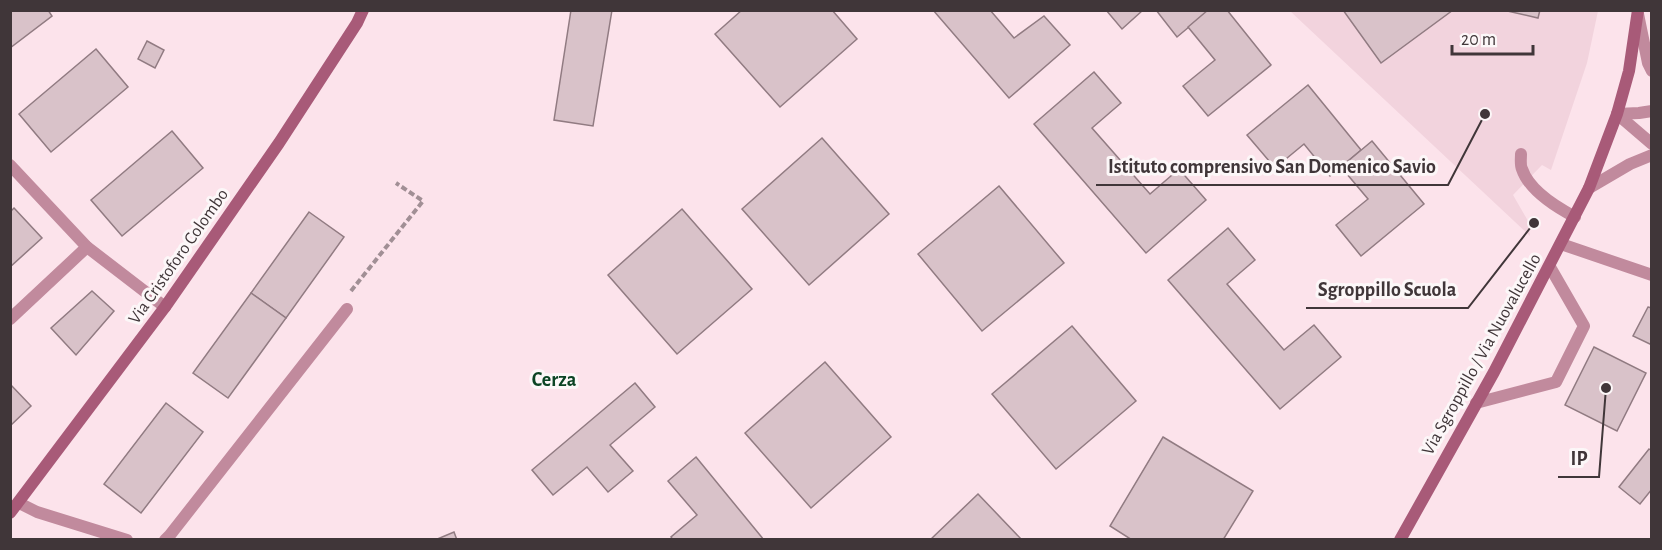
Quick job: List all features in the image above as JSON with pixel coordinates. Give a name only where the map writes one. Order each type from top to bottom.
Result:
[{"type":"street","name":"Via Cristoforo Colombo","points":[[10,513],[165,308],[279,142],[357,23],[363,10]]},
{"type":"street","points":[[1638,12],[1648,63],[1652,71]]},
{"type":"street","name":"Via Sgroppillo / Via Nuovalucello","points":[[1400,540],[1550,267],[1589,188],[1617,114],[1629,71],[1638,12]]},
{"type":"street","points":[[1617,114],[1652,111]]},
{"type":"street","points":[[1617,114],[1652,144]]},
{"type":"street","points":[[1521,154],[1521,168],[1527,180],[1552,204],[1575,218]]},
{"type":"street","points":[[1589,188],[1630,164],[1652,155]]},
{"type":"street","points":[[10,165],[87,247],[165,308]]},
{"type":"street","points":[[1561,244],[1652,275]]},
{"type":"street","points":[[10,319],[87,247]]},
{"type":"street","points":[[1476,402],[1556,382],[1584,326],[1550,267]]},
{"type":"street","points":[[165,540],[347,309]]},
{"type":"street","points":[[18,502],[37,512],[127,540]]},
{"type":"path","points":[[347,309],[349,293],[423,201],[396,183]]},
{"type":"shaded area","points":[[1290,11],[1598,11],[1587,63],[1551,170],[1542,165],[1513,195],[1528,221],[1530,236]]},
{"type":"building","points":[[10,10],[48,10],[52,16],[10,48]]},
{"type":"building","points":[[571,10],[612,10],[593,126],[554,120]]},
{"type":"building","points":[[742,10],[832,10],[857,39],[780,107],[715,34]]},
{"type":"building","points":[[933,10],[990,10],[1014,38],[1044,16],[1070,45],[1009,98]]},
{"type":"building","points":[[1106,10],[1143,10],[1122,29]]},
{"type":"building","points":[[1156,10],[1208,10],[1208,11],[1177,37]]},
{"type":"building","points":[[1208,10],[1227,10],[1271,65],[1208,116],[1183,86],[1215,60],[1188,27]]},
{"type":"building","points":[[1343,10],[1453,10],[1381,63]]},
{"type":"building","points":[[1503,10],[1540,10],[1538,18]]},
{"type":"building","points":[[147,41],[164,50],[155,68],[138,59]]},
{"type":"building","points":[[96,49],[128,87],[51,152],[19,114]]},
{"type":"building","points":[[1094,72],[1121,103],[1092,128],[1150,194],[1179,169],[1206,200],[1146,253],[1034,124]]},
{"type":"building","points":[[1308,85],[1361,150],[1330,176],[1304,144],[1275,168],[1247,135]]},
{"type":"building","points":[[172,131],[203,168],[122,236],[91,200]]},
{"type":"building","points":[[822,138],[889,214],[809,285],[742,209]]},
{"type":"building","points":[[1372,141],[1424,204],[1361,256],[1336,225],[1368,199],[1341,167]]},
{"type":"building","points":[[999,186],[1064,263],[982,331],[918,254]]},
{"type":"building","points":[[14,208],[42,238],[10,267],[10,212]]},
{"type":"building","points":[[682,209],[752,289],[677,354],[608,275]]},
{"type":"building","points":[[309,212],[344,237],[286,318],[251,293]]},
{"type":"building","points":[[1228,228],[1255,260],[1227,284],[1284,350],[1314,325],[1341,357],[1280,409],[1168,280]]},
{"type":"building","points":[[92,291],[114,311],[76,355],[51,328]]},
{"type":"building","points":[[251,293],[286,318],[228,398],[193,373]]},
{"type":"building","points":[[1648,307],[1652,308],[1652,345],[1633,336]]},
{"type":"building","points":[[1072,326],[1136,401],[1056,469],[992,394]]},
{"type":"building","points":[[1594,347],[1646,373],[1617,431],[1565,405]]},
{"type":"building","points":[[825,362],[891,437],[811,508],[745,433]]},
{"type":"building","points":[[635,383],[655,407],[610,445],[633,471],[608,492],[587,467],[553,495],[532,470]]},
{"type":"building","points":[[10,384],[31,406],[10,426]]},
{"type":"building","points":[[166,403],[203,432],[141,513],[104,484]]},
{"type":"building","points":[[1163,437],[1253,491],[1223,540],[1132,540],[1110,526]]},
{"type":"building","points":[[1649,449],[1652,451],[1652,489],[1640,504],[1619,487]]},
{"type":"building","points":[[696,457],[764,540],[673,540],[671,537],[697,515],[668,481]]},
{"type":"building","points":[[978,494],[1022,540],[930,540]]},
{"type":"building","points":[[454,532],[457,540],[435,540]]},
{"type":"place","name":"Istituto comprensivo San Domenico Savio","points":[[1485,114]]},
{"type":"place","name":"Sgroppillo Scuola","points":[[1534,223]]},
{"type":"place","name":"IP","points":[[1606,388]]},
{"type":"district","name":"Cerza","points":[[554,379]]}]
